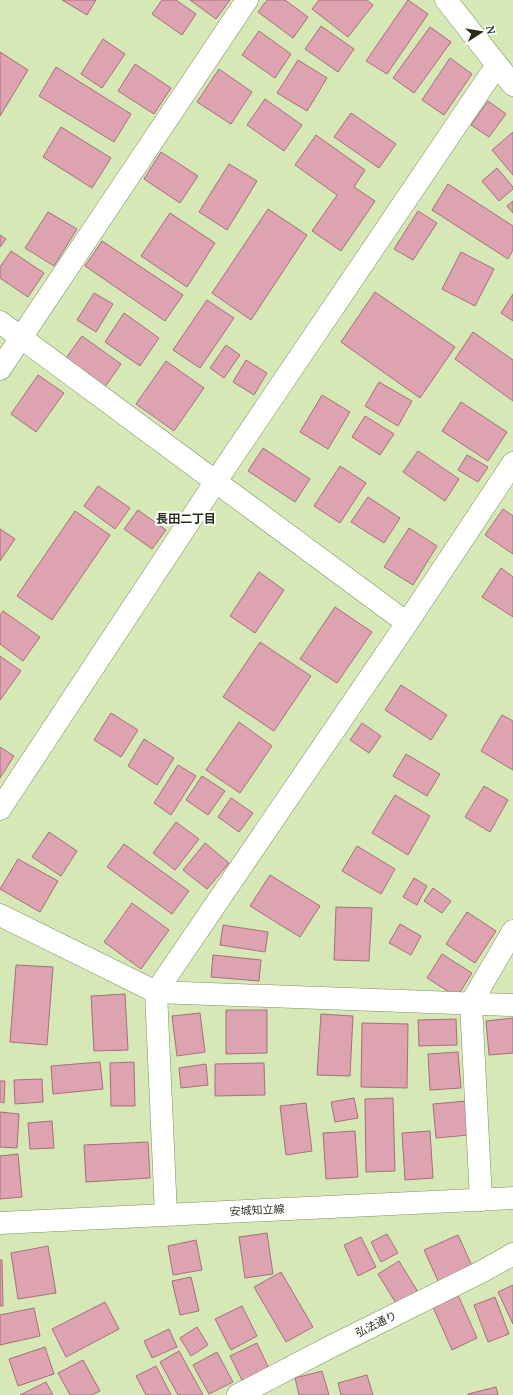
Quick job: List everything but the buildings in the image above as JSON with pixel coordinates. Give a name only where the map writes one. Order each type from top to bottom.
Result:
[{"type":"street","points":[[0,370],[247,0]]},
{"type":"street","points":[[446,0],[513,85]]},
{"type":"street","points":[[0,809],[216,481],[497,65]]},
{"type":"street","points":[[0,322],[407,622]]},
{"type":"street","points":[[166,1214],[156,992],[513,463]]},
{"type":"street","points":[[0,915],[156,992],[513,1005]]},
{"type":"street","points":[[481,1200],[471,1003],[513,931]]},
{"type":"street","name":"安城知立線","points":[[0,1222],[513,1198]]},
{"type":"street","name":"弘法通り","points":[[238,1395],[328,1348],[483,1271],[513,1254]]},
{"type":"district","name":"長田二丁目","points":[[186,519]]}]
